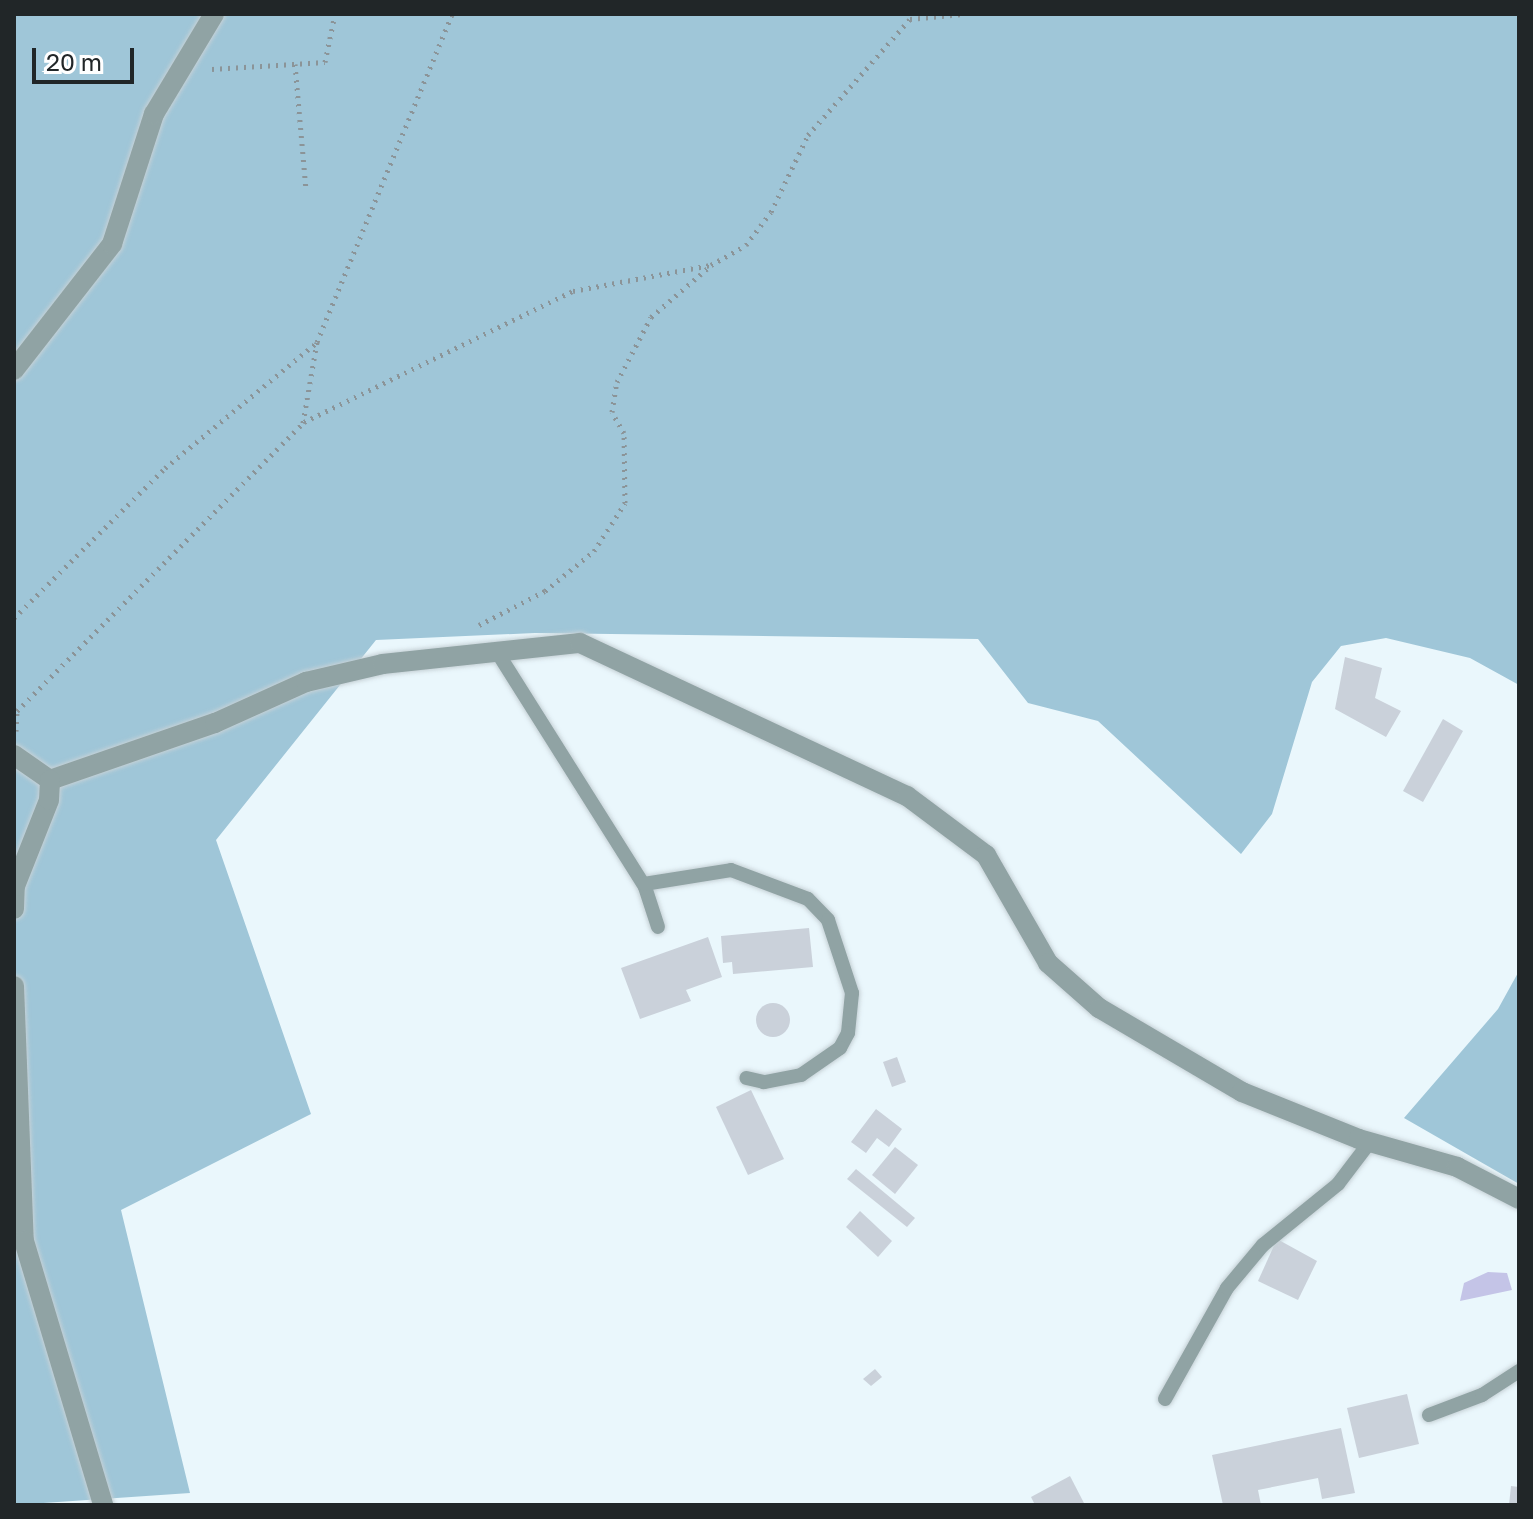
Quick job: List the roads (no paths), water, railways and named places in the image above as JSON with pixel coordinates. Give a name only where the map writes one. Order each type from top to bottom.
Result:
[{"type":"street","points":[[14,370],[112,244],[154,114],[214,14]]},
{"type":"street","points":[[50,780],[215,723],[306,682],[442,656],[499,655],[580,643],[907,796],[986,855],[1048,963],[1099,1008],[1242,1092],[1370,1142],[1457,1167],[1519,1199]]},
{"type":"street","points":[[15,754],[50,780]]},
{"type":"street","points":[[14,909],[15,886],[49,800],[50,780]]},
{"type":"street","points":[[14,986],[24,1241],[103,1505]]},
{"type":"lane","points":[[499,655],[644,884],[658,927]]},
{"type":"lane","points":[[644,884],[731,870],[808,899],[828,920],[852,993],[848,1033],[840,1048],[801,1075],[764,1082],[746,1078]]},
{"type":"lane","points":[[1165,1399],[1227,1288],[1263,1245],[1338,1184],[1370,1142]]},
{"type":"lane","points":[[1429,1415],[1482,1395],[1519,1371]]}]
